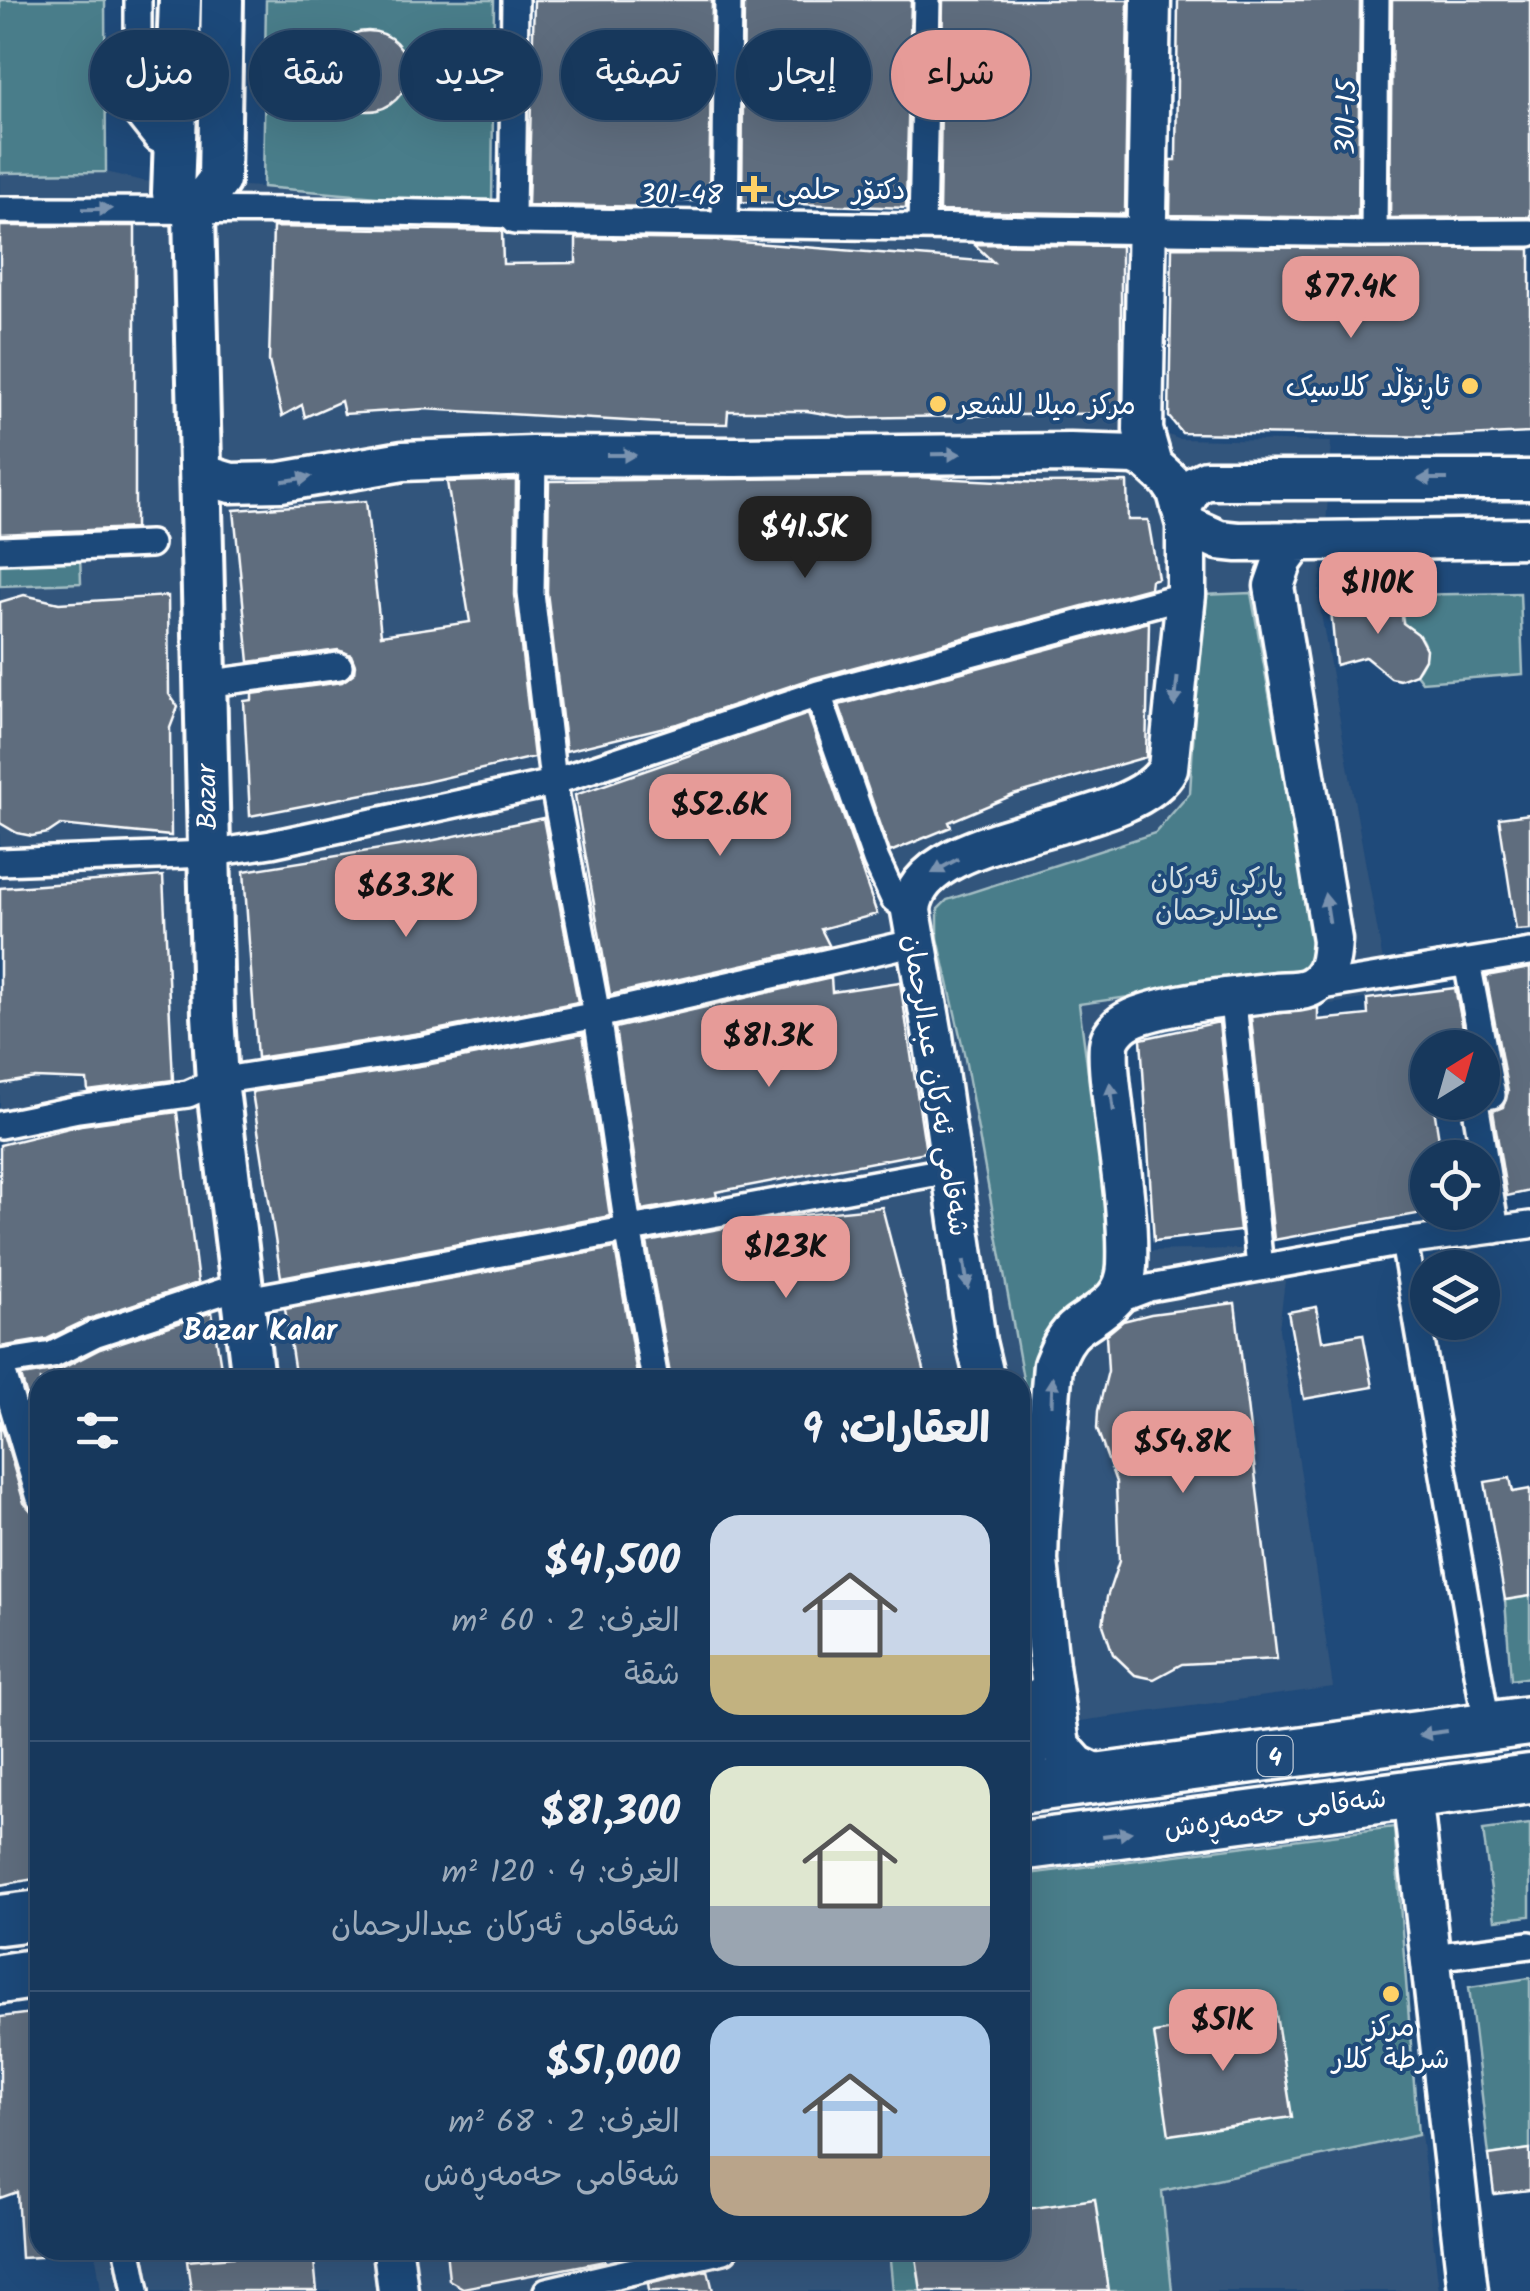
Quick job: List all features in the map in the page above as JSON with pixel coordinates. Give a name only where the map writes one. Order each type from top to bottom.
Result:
[{"type":"highway","name":"شەقامی حەمەڕەش","points":[[1030,1788],[1509,1723]]},
{"type":"highway","name":"شەقامی حەمەڕەش","points":[[1030,1845],[1530,1780]]},
{"type":"highway","points":[[0,1920],[30,1916]]},
{"type":"highway","points":[[0,1979],[30,1974]]},
{"type":"main road","points":[[180,0],[173,192],[194,212],[219,180],[222,0]]},
{"type":"main road","name":"Bazar","points":[[194,212],[217,1082],[251,1370]]},
{"type":"street","points":[[138,0],[138,115],[157,138],[176,145]]},
{"type":"street","points":[[513,218],[515,0]]},
{"type":"street","points":[[725,224],[728,0]]},
{"type":"street","points":[[922,227],[927,0]]},
{"type":"street","points":[[1150,0],[1142,430],[1152,464]]},
{"type":"street","name":"301-15","points":[[1374,234],[1376,0]]},
{"type":"street","name":"301-48","points":[[0,210],[150,208],[194,212],[250,208],[725,224],[1530,233]]},
{"type":"street","points":[[201,474],[231,483],[281,482],[403,461],[534,456],[1070,452],[1135,455],[1169,480],[1183,516],[1186,595]]},
{"type":"street","points":[[534,456],[531,594],[553,780],[597,1015],[653,1370]]},
{"type":"street","points":[[1183,516],[1193,487],[1206,480],[1530,480]]},
{"type":"street","points":[[1183,516],[1219,540],[1530,538]]},
{"type":"street","points":[[1274,586],[1283,560],[1297,540]]},
{"type":"street","points":[[0,550],[150,544]]},
{"type":"street","points":[[0,862],[208,854],[310,836],[553,780],[818,694],[1186,595],[1215,560],[1233,558],[1263,570],[1274,586],[1332,940],[1331,963],[1310,988]]},
{"type":"street","name":"شەقامی ئەرکان عبدالرحمان","points":[[982,1370],[912,895],[927,876],[950,860],[1132,800],[1162,781],[1168,768],[1186,595]]},
{"type":"street","points":[[204,684],[340,666]]},
{"type":"street","points":[[0,1125],[78,1109],[188,1094],[217,1082],[424,1049],[597,1015],[914,927],[894,900],[876,860],[818,694]]},
{"type":"street","points":[[1114,1301],[1123,1287],[1127,1252],[1109,1069],[1110,1040],[1129,1018],[1225,998],[1530,952]]},
{"type":"street","points":[[1467,962],[1480,1030]]},
{"type":"street","points":[[1225,998],[1234,1012],[1260,1268]]},
{"type":"street","points":[[30,1464],[0,1363],[52,1355],[94,1334],[240,1294],[950,1170]]},
{"type":"street","points":[[1500,1229],[1530,1225]]},
{"type":"street","points":[[1104,1778],[1078,1765],[1060,1746],[1030,1509],[1052,1407],[1053,1366],[1062,1344],[1114,1301],[1149,1288],[1404,1242],[1496,1230]]},
{"type":"street","points":[[1404,1242],[1509,1723]]},
{"type":"street","points":[[1030,1705],[1038,1736],[1030,1753]]},
{"type":"street","points":[[1412,1794],[1468,2291]]},
{"type":"street","points":[[1432,1957],[1530,1944]]},
{"type":"street","points":[[130,2260],[136,2291]]},
{"type":"street","points":[[394,2260],[398,2291]]},
{"type":"street","points":[[547,2291],[681,2260]]},
{"type":"shaded area","points":[[0,53],[1,173],[106,172],[142,181],[263,187],[793,243],[880,219],[1132,229],[1124,415],[1178,439],[1331,442],[1318,597],[1389,995],[1143,1033],[1129,1047],[1128,1089],[1144,1251],[1289,1248],[1279,1329],[1333,1687],[1030,1728],[1030,1370],[30,1370],[30,1880],[0,1885]]},
{"type":"shaded area","points":[[1421,2134],[1439,2291],[1172,2291],[1162,2191]]},
{"type":"shaded area","points":[[96,2260],[892,2260],[896,2291],[101,2291]]},
{"type":"green space","points":[[0,0],[105,0],[105,30],[90,30],[90,120],[106,120],[106,172],[0,173]]},
{"type":"green space","points":[[266,0],[494,0],[494,30],[400,30],[400,120],[493,120],[492,207],[263,187],[264,120],[380,120],[380,30],[266,30]]},
{"type":"green space","points":[[80,555],[81,583],[0,586],[0,558]]},
{"type":"green space","name":"پارکی ئەرکان عبدالرحمان","points":[[1251,593],[1317,962],[1305,972],[1079,1004],[1111,1270],[1088,1308],[1030,1475],[1030,1370],[1021,1370],[964,1053],[938,938],[938,909],[947,900],[1155,833],[1190,793],[1202,595]]},
{"type":"green space","points":[[1520,593],[1523,674],[1422,682],[1416,674],[1424,660],[1425,646],[1418,635],[1404,626],[1399,595]]},
{"type":"green space","points":[[1530,1596],[1530,1677],[1511,1680],[1505,1600]]},
{"type":"green space","points":[[1530,1824],[1530,1916],[1495,1920],[1483,1830]]},
{"type":"green space","points":[[1394,1827],[1418,2135],[1162,2191],[1172,2291],[893,2291],[890,2260],[1030,2260],[1030,1874]]},
{"type":"green space","points":[[1530,1978],[1530,2149],[1489,2155],[1469,1987]]},
{"type":"building","points":[[534,0],[712,0],[712,30],[561,30],[561,120],[710,120],[709,201],[660,201],[660,207],[528,205],[530,120],[541,120],[541,30],[533,30]]},
{"type":"building","points":[[744,0],[911,0],[910,30],[891,30],[891,120],[908,120],[906,208],[742,202],[743,120],[871,120],[871,30],[744,30]]},
{"type":"building","points":[[943,0],[1128,0],[1125,214],[939,211],[941,120],[1030,120],[1030,30],[942,30]]},
{"type":"building","points":[[1178,0],[1360,0],[1358,218],[1170,215],[1171,160],[1176,160]]},
{"type":"building","points":[[1392,0],[1530,0],[1530,217],[1390,218]]},
{"type":"building","points":[[380,33],[400,48],[400,94],[380,109]]},
{"type":"building","points":[[0,226],[135,226],[135,528],[0,534]]},
{"type":"building","points":[[273,227],[502,231],[503,264],[576,263],[576,238],[716,240],[993,262],[974,244],[1121,246],[1121,413],[850,418],[807,411],[728,411],[727,424],[660,423],[424,409],[344,414],[341,401],[305,417],[302,405],[282,416],[269,361]]},
{"type":"building","points":[[1172,247],[1530,249],[1530,433],[1444,437],[1182,433],[1169,417]]},
{"type":"building","points":[[915,477],[1042,483],[1127,482],[1128,520],[1148,520],[1158,578],[1151,580],[1150,588],[814,678],[677,724],[566,751],[547,592],[549,481]]},
{"type":"building","points":[[516,480],[515,595],[534,757],[250,816],[244,701],[252,700],[252,694],[342,682],[354,673],[355,665],[351,655],[338,650],[249,662],[234,510],[366,501],[381,635],[470,622],[447,482]]},
{"type":"building","points":[[24,595],[59,603],[168,596],[169,694],[178,707],[170,728],[171,836],[60,825],[48,833],[32,836],[0,823],[0,602]]},
{"type":"building","points":[[1399,595],[1403,623],[1418,634],[1426,649],[1416,674],[1400,680],[1391,678],[1365,657],[1336,665],[1331,609]]},
{"type":"building","points":[[1149,622],[1146,757],[1013,795],[890,852],[839,705]]},
{"type":"building","points":[[808,714],[877,914],[821,929],[829,945],[610,995],[575,795]]},
{"type":"building","points":[[1530,814],[1530,929],[1516,930],[1499,818]]},
{"type":"building","points":[[543,818],[578,1002],[420,1033],[257,1058],[244,871]]},
{"type":"building","points":[[163,876],[173,1080],[88,1091],[87,1080],[35,1078],[0,1084],[0,888]]},
{"type":"building","points":[[1530,968],[1530,1191],[1507,1196],[1494,1120],[1500,1120],[1500,1108],[1508,1092],[1500,1030],[1496,1030],[1486,976]]},
{"type":"building","points":[[831,978],[832,992],[900,982],[926,1152],[642,1210],[615,1028]]},
{"type":"building","points":[[1455,988],[1463,1030],[1410,1030],[1410,1120],[1436,1120],[1439,1140],[1410,1140],[1410,1215],[1274,1240],[1251,1017],[1318,1008],[1318,1020],[1368,1015],[1367,999]]},
{"type":"building","points":[[1219,1022],[1240,1231],[1154,1241],[1141,1039]]},
{"type":"building","points":[[583,1034],[610,1216],[281,1277],[252,1092],[426,1065]]},
{"type":"building","points":[[177,1112],[198,1283],[89,1319],[47,1339],[0,1347],[0,1145],[81,1125]]},
{"type":"building","points":[[882,1207],[924,1370],[669,1370],[647,1242],[784,1217]]},
{"type":"building","points":[[615,1248],[636,1370],[294,1370],[285,1309]]},
{"type":"building","points":[[1235,1303],[1277,1659],[1182,1664],[1154,1679],[1135,1675],[1113,1654],[1103,1625],[1119,1561],[1116,1482],[1097,1429],[1108,1371],[1106,1335],[1123,1321],[1151,1314]]},
{"type":"building","points":[[1316,1307],[1322,1341],[1363,1334],[1373,1387],[1304,1399],[1288,1312]]},
{"type":"building","points":[[212,1312],[221,1370],[59,1370],[100,1349]]},
{"type":"building","points":[[30,1375],[30,1408],[21,1376]]},
{"type":"building","points":[[0,1420],[24,1503],[30,1510],[30,1880],[0,1885]]},
{"type":"building","points":[[1510,1478],[1513,1492],[1530,1489],[1530,1596],[1505,1600],[1485,1482]]},
{"type":"building","points":[[1274,2002],[1292,2117],[1169,2135],[1154,2033],[1260,2017]]},
{"type":"building","points":[[30,2013],[30,2258],[21,2258],[17,2192],[0,2198],[0,2017]]},
{"type":"building","points":[[1530,2149],[1530,2190],[1494,2194],[1489,2155]]},
{"type":"building","points":[[1095,2199],[1108,2291],[921,2291],[916,2260],[1030,2260],[1030,2209]]},
{"type":"building","points":[[314,2260],[317,2291],[191,2291],[187,2261]]},
{"type":"building","points":[[447,2260],[605,2260],[463,2288],[449,2280]]},
{"type":"building","points":[[708,2270],[713,2291],[649,2291],[648,2284]]},
{"type":"place","name":"دکتۆر حلمی","points":[[754,189]]},
{"type":"place","name":"ئاڕنۆڵد کلاسیک","points":[[1470,386]]},
{"type":"place","name":"مركز ميلا للشعر","points":[[938,404]]},
{"type":"place","name":"مركز شرطة كلار","points":[[1391,1994]]},
{"type":"district","name":"Bazar Kalar","points":[[260,1330]]}]
